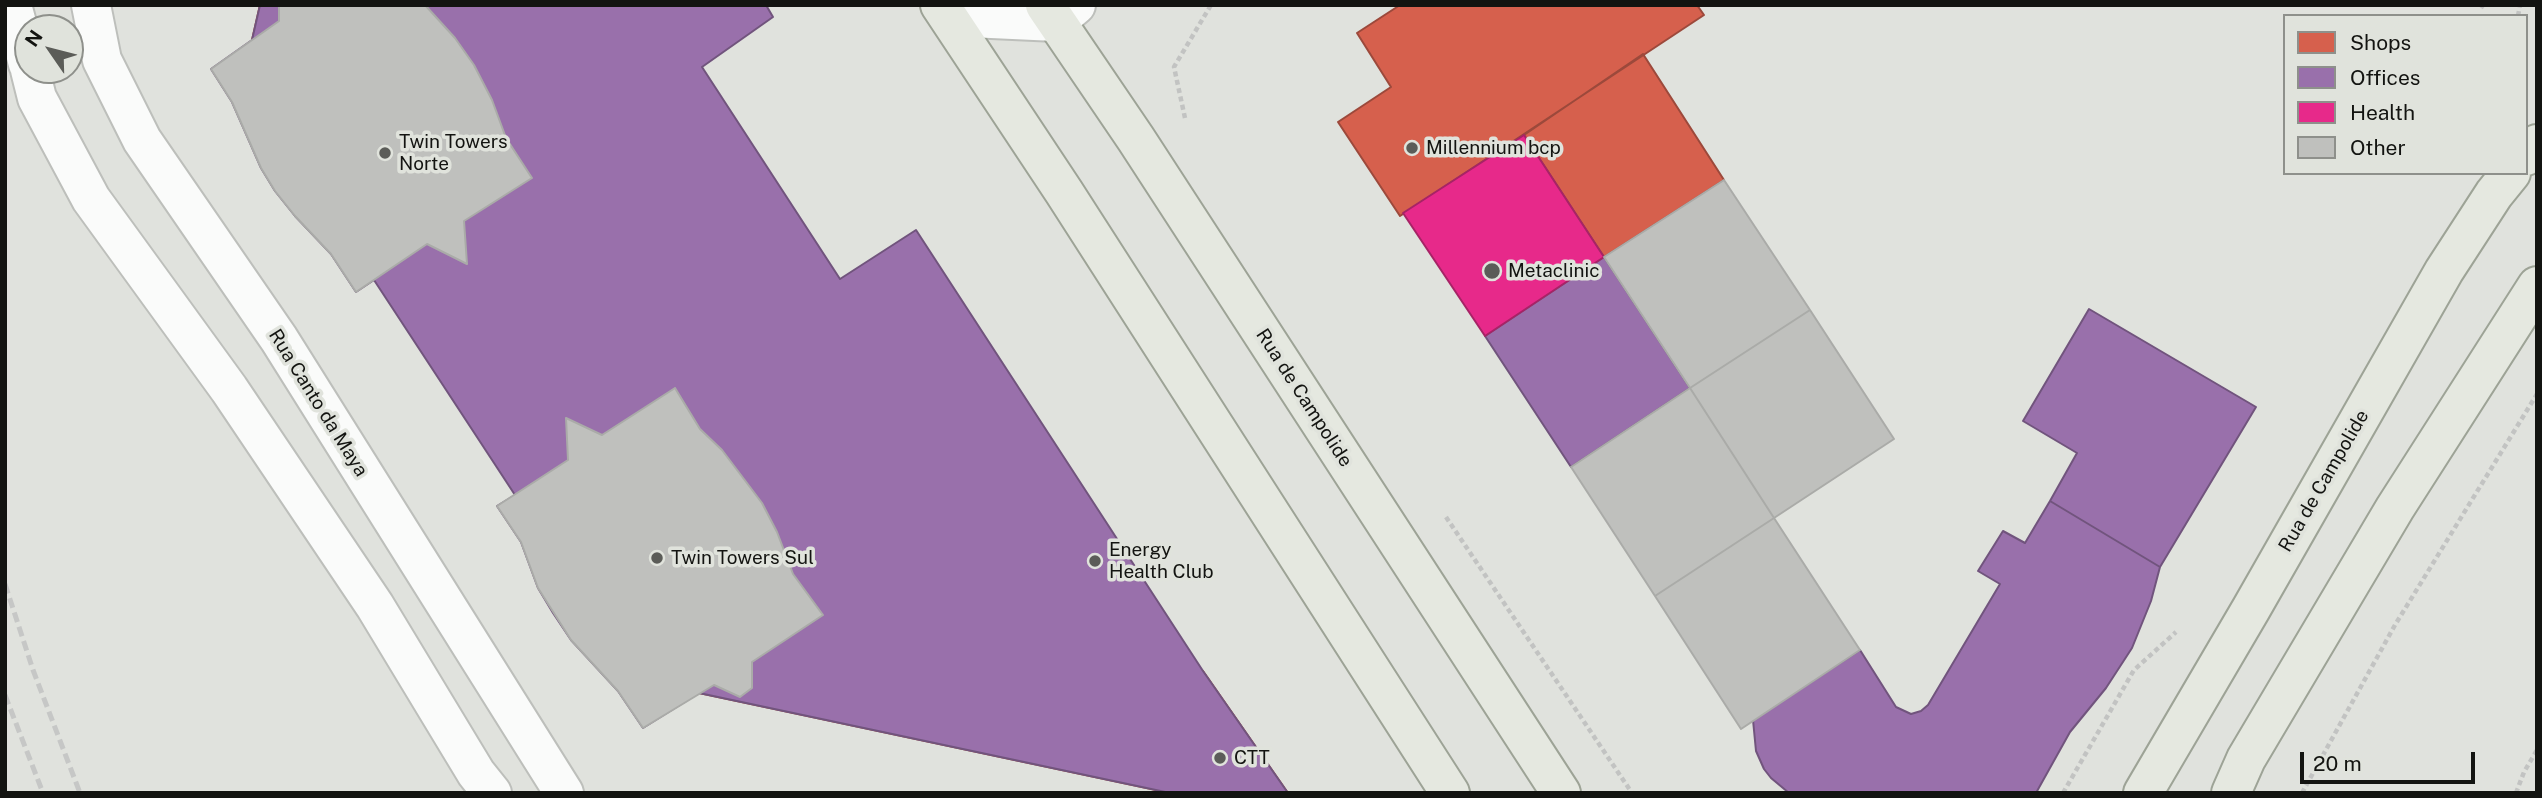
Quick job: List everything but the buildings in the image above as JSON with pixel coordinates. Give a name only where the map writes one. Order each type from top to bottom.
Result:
[{"type":"main road","points":[[944,11],[1064,192],[1450,793]]},
{"type":"main road","name":"Rua de Campolide","points":[[1059,11],[1136,139],[1561,793]]},
{"type":"main road","name":"Rua de Campolide","points":[[2143,793],[2444,271],[2509,175]]},
{"type":"main road","points":[[2231,793],[2246,759],[2395,508],[2537,286]]},
{"type":"street","name":"Rua Canto da Maya","points":[[91,5],[102,60],[142,140],[279,339],[564,793]]},
{"type":"street","points":[[944,11],[1059,11]]},
{"type":"street","points":[[34,84],[37,98],[91,200],[229,389],[375,606],[476,773],[492,793]]},
{"type":"path","points":[[1186,121],[1174,67],[1211,5]]},
{"type":"path","points":[[2302,793],[2395,625],[2537,394]]},
{"type":"path","points":[[1445,516],[1632,793]]},
{"type":"path","points":[[2516,793],[2537,750]]},
{"type":"railway","points":[[5,584],[33,670],[80,793]]},
{"type":"railway","points":[[5,695],[43,793]]},
{"type":"place","name":"Millennium bcp","points":[[1412,148]]},
{"type":"place","name":"Twin Towers Norte","points":[[385,153]]},
{"type":"place","name":"Metaclinic","points":[[1492,271]]},
{"type":"place","name":"Twin Towers Sul","points":[[657,558]]},
{"type":"place","name":"Energy Health Club","points":[[1095,561]]},
{"type":"place","name":"CTT","points":[[1220,758]]}]
